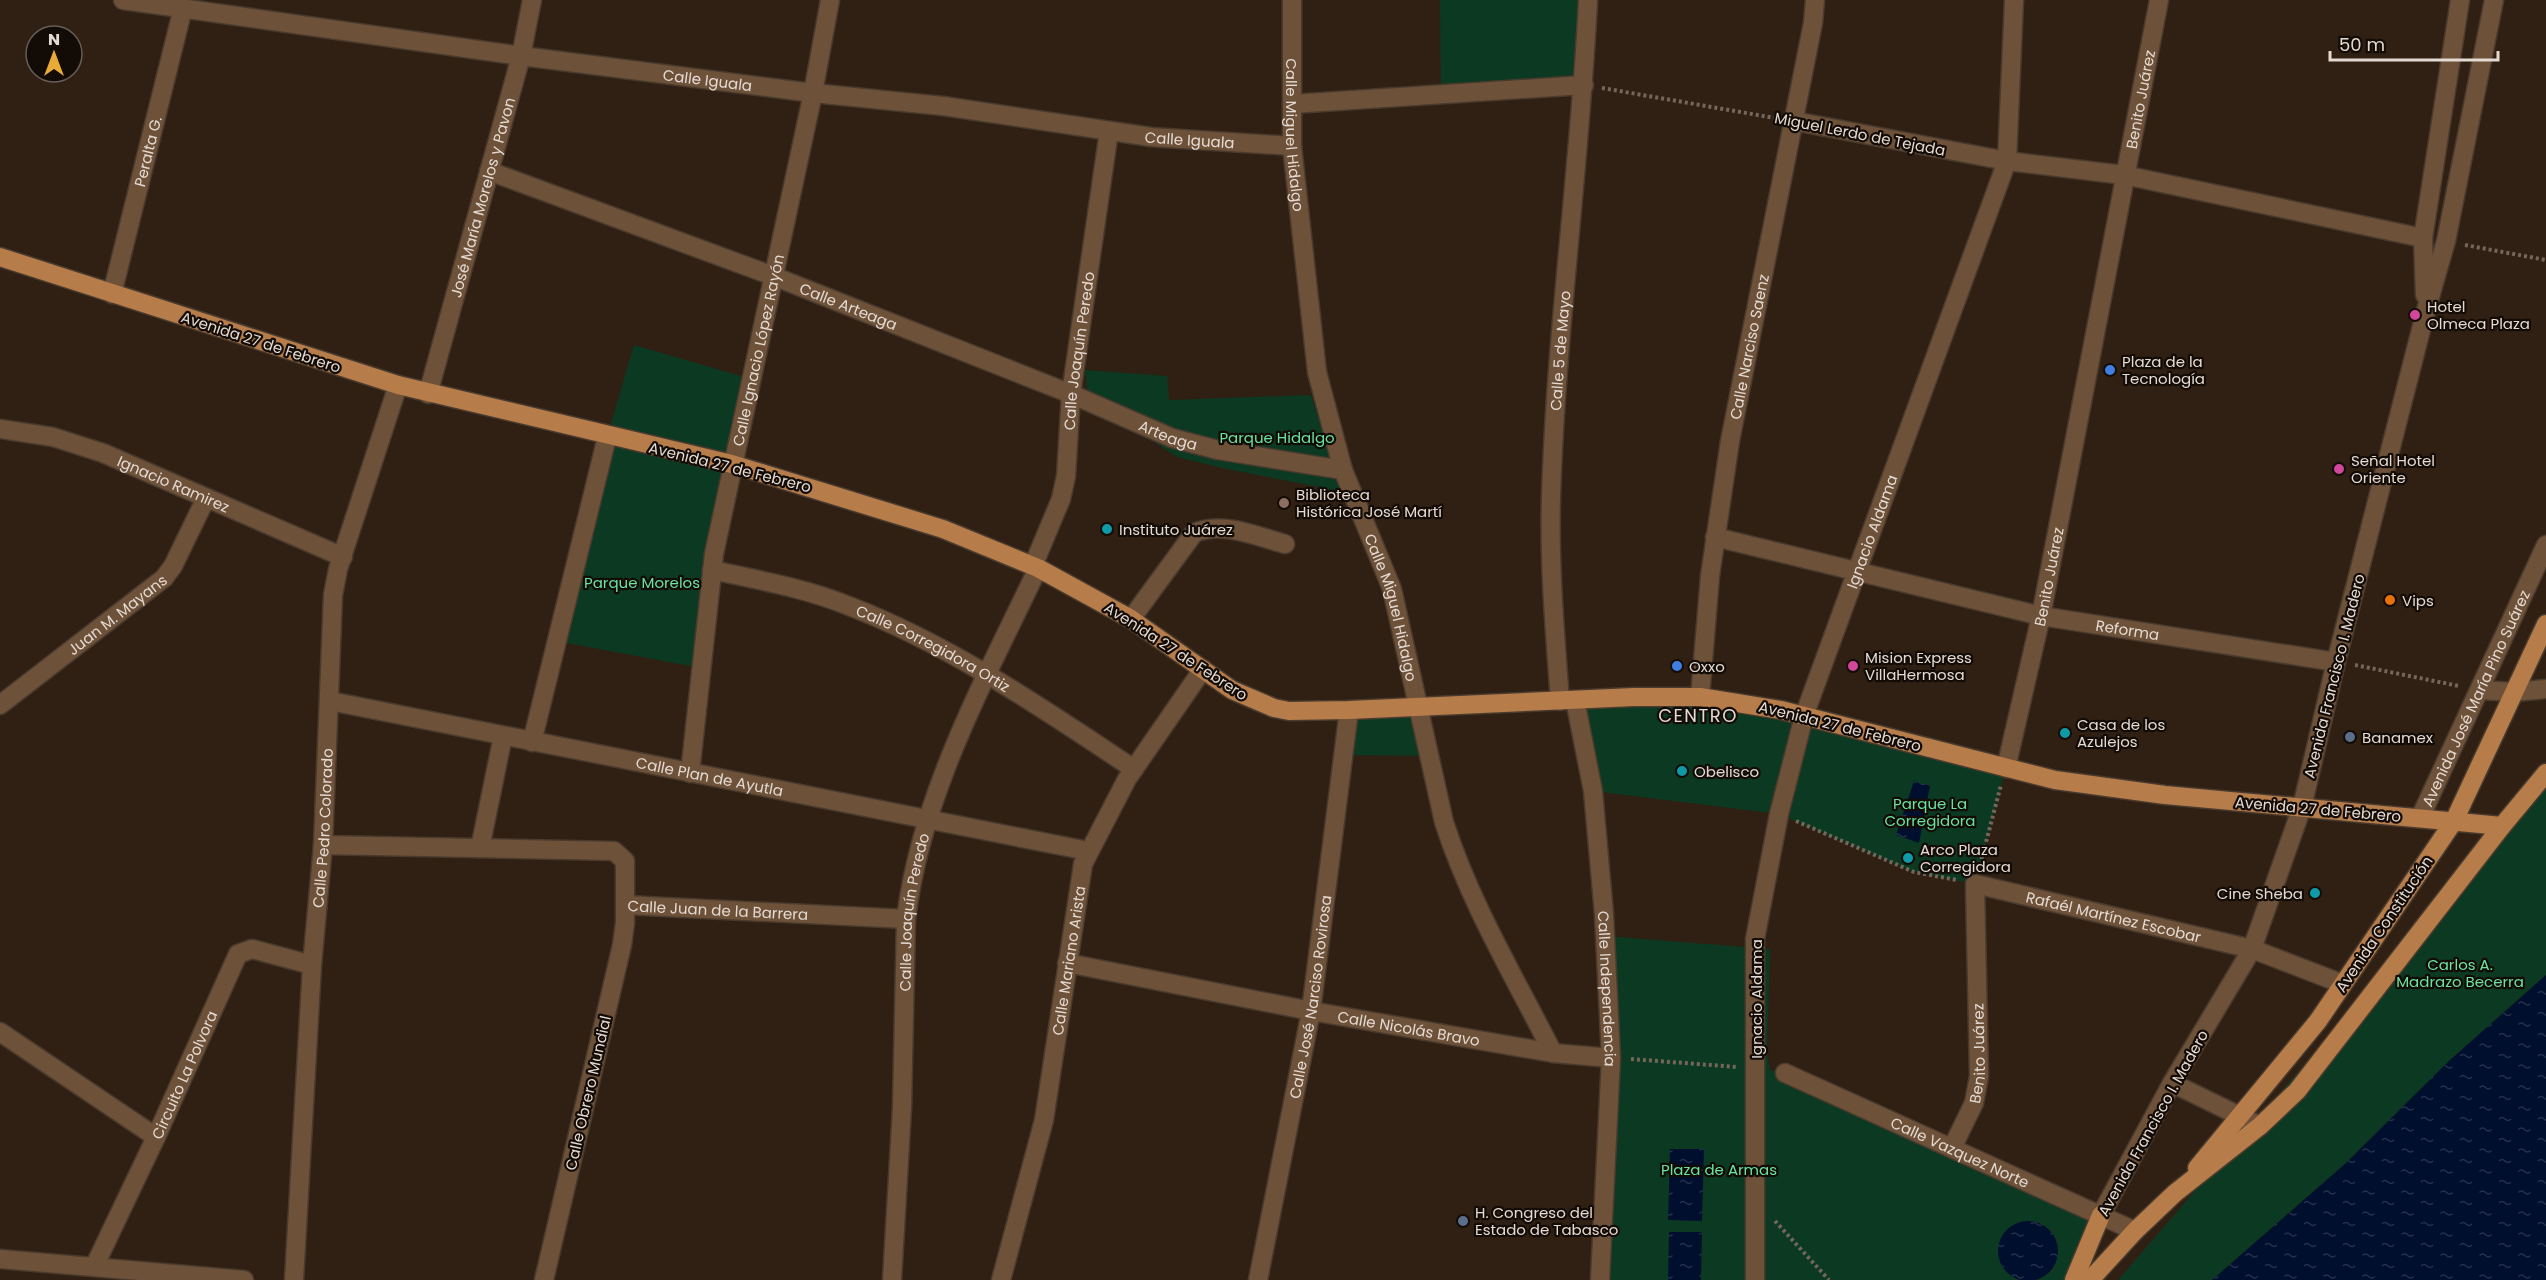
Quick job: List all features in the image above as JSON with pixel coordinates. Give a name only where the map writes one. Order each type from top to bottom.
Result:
[{"type":"main road","name":"Avenida 27 de Febrero","points":[[0,257],[428,394],[732,465],[913,519],[1036,567],[1131,619],[1245,697],[1274,708],[1289,711],[1349,710],[1568,700],[1700,697],[1754,705],[1804,716],[2055,780],[2154,794],[2502,826]]},
{"type":"main road","name":"Avenida Constitución","points":[[2175,1193],[2318,1021],[2454,821],[2546,624]]},
{"type":"main road","points":[[2090,1280],[2135,1231],[2175,1193],[2260,1126],[2297,1091],[2502,826],[2546,773]]},
{"type":"main road","name":"Avenida Francisco I. Madero","points":[[2074,1280],[2101,1215]]},
{"type":"street","name":"Calle Iguala","points":[[123,0],[521,56],[813,93],[943,106],[1176,140],[1292,146]]},
{"type":"street","name":"José María Morelos y Pavon","points":[[428,394],[521,56],[532,0]]},
{"type":"street","name":"Calle Ignacio López Rayón","points":[[690,773],[712,570],[732,465],[813,93],[830,0]]},
{"type":"street","name":"Calle Miguel Hidalgo","points":[[1292,0],[1292,146],[1316,364],[1343,470],[1392,589],[1444,822],[1452,848],[1485,920],[1553,1053]]},
{"type":"street","name":"Calle 5 de Mayo","points":[[1568,700],[1552,602],[1551,497],[1565,291],[1584,85],[1588,0]]},
{"type":"street","name":"Calle Narciso Saenz","points":[[1700,697],[1705,616],[1730,441],[1814,22],[1815,0]]},
{"type":"street","name":"Ignacio Aldama","points":[[1755,1280],[1755,939],[1779,814],[1804,716],[2007,161],[2014,0]]},
{"type":"street","name":"Benito Juárez","points":[[2006,768],[2041,616],[2159,0]]},
{"type":"street","name":"Avenida Francisco I. Madero","points":[[2425,314],[2423,238],[2460,0]]},
{"type":"street","name":"Avenida Francisco I. Madero","points":[[2101,1215],[2172,1083],[2252,950],[2302,807],[2336,662],[2425,314],[2446,241],[2494,0]]},
{"type":"street","name":"Peralta G.","points":[[112,294],[183,8]]},
{"type":"street","points":[[1292,104],[1584,85]]},
{"type":"street","name":"Miguel Lerdo de Tejada","points":[[1794,121],[2007,161],[2124,175],[2423,238]]},
{"type":"street","name":"Calle Joaquín Peredo","points":[[892,1280],[902,1108],[906,919],[912,880],[928,819],[943,776],[1036,567],[1061,499],[1066,476],[1071,394],[1109,131]]},
{"type":"street","name":"Calle Arteaga","points":[[489,171],[773,276],[1071,394]]},
{"type":"street","name":"Calle Pedro Colorado","points":[[294,1280],[312,965],[323,845],[333,595],[398,385]]},
{"type":"street","name":"Arteaga","points":[[1071,394],[1172,438],[1195,445],[1343,470]]},
{"type":"street","name":"Ignacio Ramirez","points":[[0,429],[28,432],[72,442],[343,557]]},
{"type":"street","points":[[532,742],[607,437]]},
{"type":"street","name":"Juan M. Mayans","points":[[0,705],[164,578],[173,566],[206,498]]},
{"type":"street","points":[[1131,619],[1194,533],[1207,528],[1220,527],[1285,544]]},
{"type":"street","name":"Reforma","points":[[1715,537],[2041,616],[2336,662]]},
{"type":"street","name":"Avenida José María Pino Suárez","points":[[2420,818],[2546,545]]},
{"type":"street","name":"Calle Corregidora Ortiz","points":[[712,570],[789,587],[846,604],[892,624],[988,675],[1134,769]]},
{"type":"street","name":"Calle Mariano Arista","points":[[1001,1280],[1044,1120],[1082,868],[1088,851],[1134,769],[1203,669]]},
{"type":"street","points":[[2480,690],[2514,692],[2546,688]]},
{"type":"street","name":"Calle Independencia","points":[[1568,700],[1593,790],[1604,914],[1611,1058],[1600,1280]]},
{"type":"street","name":"Calle Plan de Ayutla","points":[[330,701],[1088,851]]},
{"type":"street","name":"Calle José Narciso Rovirosa","points":[[1258,1280],[1311,1011],[1349,710]]},
{"type":"street","points":[[480,848],[503,736]]},
{"type":"street","name":"Calle Juan de la Barrera","points":[[323,845],[617,852],[625,861],[626,904],[906,919]]},
{"type":"street","name":"Benito Juárez","points":[[1952,1148],[1974,1103],[1979,1077],[1976,884]]},
{"type":"street","name":"Rafaél Martínez Escobar","points":[[1976,884],[2252,950],[2343,984]]},
{"type":"street","name":"Calle Obrero Mundial","points":[[544,1280],[620,955],[626,923],[626,904]]},
{"type":"street","name":"Circuito La Polvora","points":[[94,1266],[156,1137],[238,954],[252,949],[312,965]]},
{"type":"street","name":"Calle Nicolás Bravo","points":[[1067,963],[1311,1011],[1553,1053],[1611,1058]]},
{"type":"street","points":[[0,1032],[156,1137]]},
{"type":"street","name":"Calle Vazquez Norte","points":[[1785,1073],[2135,1231]]},
{"type":"street","points":[[2172,1083],[2260,1126]]},
{"type":"street","points":[[0,1259],[244,1280]]},
{"type":"path","name":"Miguel Lerdo de Tejada","points":[[1584,85],[1794,121]]},
{"type":"path","points":[[2446,241],[2546,260]]},
{"type":"path","points":[[2336,662],[2480,690]]},
{"type":"path","points":[[1779,814],[1914,872],[1976,884],[2006,768]]},
{"type":"path","points":[[1611,1058],[1756,1068]]},
{"type":"path","points":[[1755,1201],[1830,1280]]},
{"type":"green space","points":[[1440,0],[1588,0],[1584,85],[1441,94]]},
{"type":"green space","name":"Parque Morelos","points":[[634,345],[751,379],[701,668],[556,641],[607,437]]},
{"type":"green space","name":"Parque Hidalgo","points":[[1085,370],[1167,376],[1169,400],[1311,395],[1332,464],[1344,492],[1177,457],[1088,399]]},
{"type":"green space","name":"Parque La Corregidora","points":[[1700,697],[2006,768],[1975,884],[1914,872],[1779,814],[1593,791],[1575,700]]},
{"type":"green space","points":[[1419,707],[1429,756],[1343,755],[1349,710]]},
{"type":"green space","name":"Carlos A. Madrazo Becerra","points":[[2546,773],[2546,975],[2449,1061],[2346,1163],[2212,1280],[2118,1280],[2448,898]]},
{"type":"green space","name":"Plaza de Armas","points":[[1605,936],[1770,949],[1767,1054],[1770,1070],[1785,1073],[2101,1215],[2074,1280],[1600,1280]]},
{"type":"water","points":[[1914,781],[1930,786],[1919,843],[1896,835]]},
{"type":"water","points":[[2546,975],[2546,1280],[2212,1280],[2346,1163],[2449,1061]]},
{"type":"water","points":[[1670,1149],[1704,1149],[1702,1221],[1668,1220]]},
{"type":"water","points":[[2022,1221],[2034,1221],[2045,1226],[2053,1234],[2058,1251],[2056,1263],[2045,1276],[2034,1281],[2022,1281],[2011,1276],[2003,1268],[1998,1257],[1998,1245],[2003,1234],[2011,1226]]},
{"type":"water","points":[[1669,1232],[1702,1232],[1701,1280],[1668,1280]]},
{"type":"place","name":"Hotel Olmeca Plaza","points":[[2415,315]]},
{"type":"place","name":"Plaza de la Tecnología","points":[[2110,370]]},
{"type":"place","name":"Señal Hotel Oriente","points":[[2339,469]]},
{"type":"place","name":"Biblioteca Histórica José Martí","points":[[1284,503]]},
{"type":"place","name":"Instituto Juárez","points":[[1107,529]]},
{"type":"place","name":"Vips","points":[[2390,600]]},
{"type":"place","name":"Oxxo","points":[[1677,666]]},
{"type":"place","name":"Mision Express VillaHermosa","points":[[1853,666]]},
{"type":"place","name":"Casa de los Azulejos","points":[[2065,733]]},
{"type":"place","name":"Banamex","points":[[2350,737]]},
{"type":"place","name":"Obelisco","points":[[1682,771]]},
{"type":"place","name":"Arco Plaza Corregidora","points":[[1908,858]]},
{"type":"place","name":"Cine Sheba","points":[[2315,893]]},
{"type":"place","name":"H. Congreso del Estado de Tabasco","points":[[1463,1221]]},
{"type":"district","name":"CENTRO","points":[[1698,715]]}]
